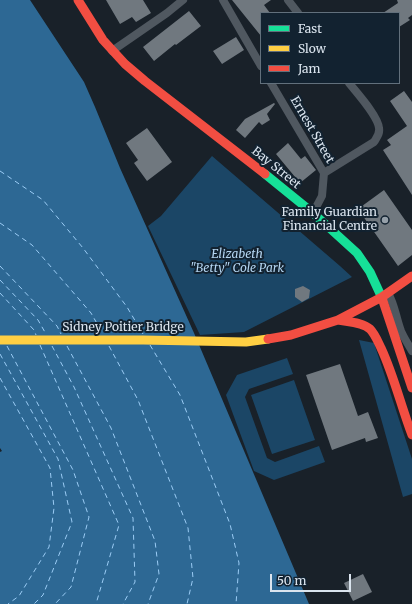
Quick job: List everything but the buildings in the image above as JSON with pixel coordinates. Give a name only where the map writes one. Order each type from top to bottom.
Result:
[{"type":"main road","name":"Bay Street","points":[[78,0],[95,30],[112,52],[145,81],[262,171],[357,253],[385,295],[412,388]]},
{"type":"main road","name":"Sidney Poitier Bridge","points":[[0,340],[246,342],[291,336],[338,320],[385,295],[412,276]]},
{"type":"main road","points":[[338,320],[361,324],[370,329],[378,340],[387,360],[412,435]]},
{"type":"street","points":[[112,52],[167,13],[182,0]]},
{"type":"street","points":[[222,0],[260,64]]},
{"type":"street","points":[[288,0],[297,12]]},
{"type":"street","name":"Ernest Street","points":[[272,84],[324,174],[322,196],[313,214]]},
{"type":"street","points":[[324,174],[374,142],[378,136],[379,127],[375,117],[350,84]]},
{"type":"street","points":[[385,295],[393,302],[401,330],[412,351]]},
{"type":"green space","name":"Elizabeth \"Betty\" Cole Park","points":[[212,156],[352,277],[244,332],[200,335],[148,226],[161,216]]},
{"type":"green space","points":[[359,340],[374,343],[412,459],[412,494],[403,497]]},
{"type":"green space","points":[[287,358],[293,374],[249,389],[245,397],[267,458],[275,462],[319,446],[325,462],[274,480],[254,471],[226,395],[237,375]]},
{"type":"green space","points":[[294,380],[315,440],[272,454],[251,395]]},
{"type":"shaded area","points":[[0,0],[30,0],[84,82],[120,168],[194,333],[309,604],[0,604],[0,452],[2,451],[0,448]]},
{"type":"ferry route","points":[[0,171],[43,200],[83,248],[127,307],[143,334]]},
{"type":"ferry route","points":[[0,223],[32,245],[91,313],[103,334]]},
{"type":"ferry route","points":[[0,266],[57,326],[61,334]]},
{"type":"ferry route","points":[[0,280],[38,320],[46,334]]},
{"type":"ferry route","points":[[0,293],[34,330],[36,335]]},
{"type":"ferry route","points":[[40,345],[119,525],[96,604]]},
{"type":"ferry route","points":[[150,345],[180,395],[230,524],[239,563],[236,604]]},
{"type":"ferry route","points":[[7,346],[73,470],[89,517],[71,587],[55,604]]},
{"type":"ferry route","points":[[52,346],[74,387],[133,518],[135,582],[123,604]]},
{"type":"ferry route","points":[[67,346],[111,428],[155,541],[159,574],[148,604]]},
{"type":"ferry route","points":[[109,346],[138,400],[188,528],[193,578],[187,604]]},
{"type":"ferry route","points":[[0,354],[58,459],[72,522],[43,595],[34,604]]},
{"type":"ferry route","points":[[0,378],[50,468],[54,508],[49,547],[19,596],[8,604]]},
{"type":"traffic: fast","points":[[265,174],[313,213],[357,253],[370,272],[382,298]]},
{"type":"traffic: slow","points":[[0,340],[246,342],[268,339]]},
{"type":"traffic: jam","points":[[78,0],[103,40],[125,64],[265,174]]},
{"type":"traffic: jam","points":[[268,339],[291,335],[338,320],[382,297],[412,276]]},
{"type":"traffic: jam","points":[[382,298],[412,388]]},
{"type":"traffic: jam","points":[[338,320],[363,325],[370,329],[373,333],[390,369],[412,435]]},
{"type":"place","name":"Family Guardian Financial Centre","points":[[385,220]]}]
